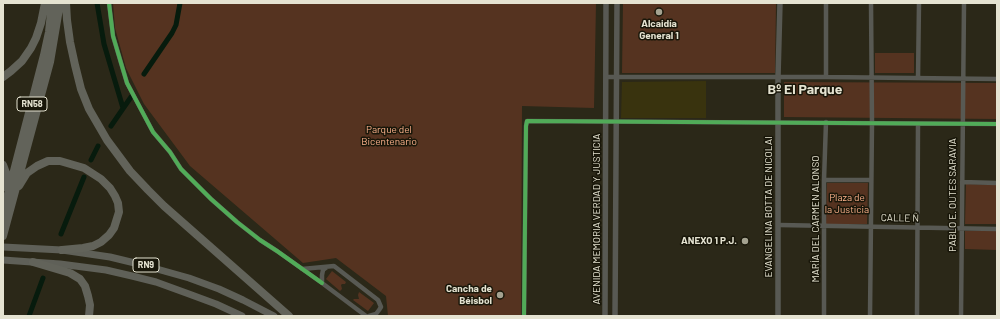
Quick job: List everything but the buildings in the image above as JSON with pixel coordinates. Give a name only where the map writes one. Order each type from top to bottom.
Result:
[{"type":"highway","points":[[3,76],[22,61],[31,48],[42,23],[45,3]]},
{"type":"highway","name":"RN58","points":[[3,213],[44,55],[49,32],[52,3]]},
{"type":"highway","name":"RN58","points":[[3,236],[50,62],[60,3]]},
{"type":"highway","points":[[66,3],[70,42],[81,89],[89,109],[107,140],[130,171],[159,201],[289,316]]},
{"type":"highway","points":[[14,196],[27,173],[48,161],[60,161],[84,168],[101,179],[110,188],[118,203],[119,212],[114,228],[109,235],[101,242],[93,246],[62,250]]},
{"type":"highway","points":[[3,165],[7,183],[6,203]]},
{"type":"highway","points":[[33,262],[70,273],[80,279],[85,286],[88,296],[90,305],[89,316]]},
{"type":"main road","name":"RN9","points":[[6,247],[62,250],[110,257],[165,271],[189,278],[219,290],[243,300],[274,316]]},
{"type":"main road","name":"RN9","points":[[4,260],[106,270],[156,282],[216,304],[242,316]]},
{"type":"street","points":[[109,3],[113,36],[126,83],[154,132],[181,169],[211,200],[237,222],[366,316]]},
{"type":"street","name":"AVENIDA MEMORIA VERDAD Y JUSTICIA","points":[[605,316],[606,3]]},
{"type":"street","name":"AVENIDA MEMORIA VERDAD Y JUSTICIA","points":[[615,316],[617,3]]},
{"type":"street","name":"EVANGELINA BOTTA DE NICOLAI","points":[[778,316],[778,77],[780,3]]},
{"type":"street","points":[[826,3],[826,77]]},
{"type":"street","points":[[870,316],[872,123],[871,3]]},
{"type":"street","points":[[918,3],[918,78]]},
{"type":"street","name":"PABLO E. OUTES SARAVIA","points":[[962,316],[964,3]]},
{"type":"street","points":[[606,78],[826,77],[997,79]]},
{"type":"street","points":[[524,316],[527,121],[997,124]]},
{"type":"street","name":"MARÍA DEL CARMEN ALONSO","points":[[824,316],[824,180],[826,122]]},
{"type":"street","points":[[917,316],[918,124]]},
{"type":"street","points":[[824,180],[871,180]]},
{"type":"street","points":[[962,182],[997,183]]},
{"type":"street","name":"CALLE Ñ","points":[[779,225],[997,229]]},
{"type":"street","points":[[302,269],[334,266],[378,300],[382,316]]},
{"type":"street","points":[[322,283],[323,270],[327,267]]},
{"type":"street","points":[[369,316],[376,314],[380,307]]},
{"type":"shaded area","points":[[706,81],[706,118],[621,118],[622,82]]},
{"type":"green space","name":"Parque del Bicentenario","points":[[113,3],[596,3],[594,108],[522,106],[521,316],[388,316],[386,296],[336,258],[303,263],[190,166],[144,104],[126,68],[115,28]]},
{"type":"green space","points":[[623,3],[776,3],[775,73],[622,73]]},
{"type":"green space","points":[[875,53],[914,53],[914,73],[875,73]]},
{"type":"green space","points":[[784,82],[997,83],[997,119],[784,117]]},
{"type":"green space","name":"Plaza de la Justicia","points":[[827,183],[868,183],[867,224],[826,224]]},
{"type":"green space","points":[[966,184],[997,185],[997,224],[965,224]]},
{"type":"green space","points":[[965,231],[997,231],[997,250],[965,249]]},
{"type":"green space","points":[[332,271],[346,282],[345,284],[341,285],[342,289],[340,291],[326,279]]},
{"type":"green space","points":[[359,292],[374,303],[368,311],[353,300],[359,299]]},
{"type":"waterway","points":[[97,3],[104,44],[123,108]]},
{"type":"waterway","points":[[144,74],[172,33],[176,25],[180,3]]},
{"type":"waterway","points":[[111,126],[131,97]]},
{"type":"waterway","points":[[91,160],[98,146]]},
{"type":"waterway","points":[[61,234],[84,177]]},
{"type":"waterway","points":[[29,316],[43,278]]},
{"type":"cycle path","points":[[109,3],[113,36],[127,83],[153,132],[170,152],[181,169],[237,222],[260,240],[322,283]]},
{"type":"cycle path","points":[[524,316],[527,121],[997,124]]},
{"type":"place","name":"Alcaidía General 1","points":[[659,12]]},
{"type":"place","name":"ANEXO 1 P.J.","points":[[745,241]]},
{"type":"place","name":"Cancha de Béisbol","points":[[500,295]]},
{"type":"district","name":"Bº El Parque","points":[[805,89]]}]
